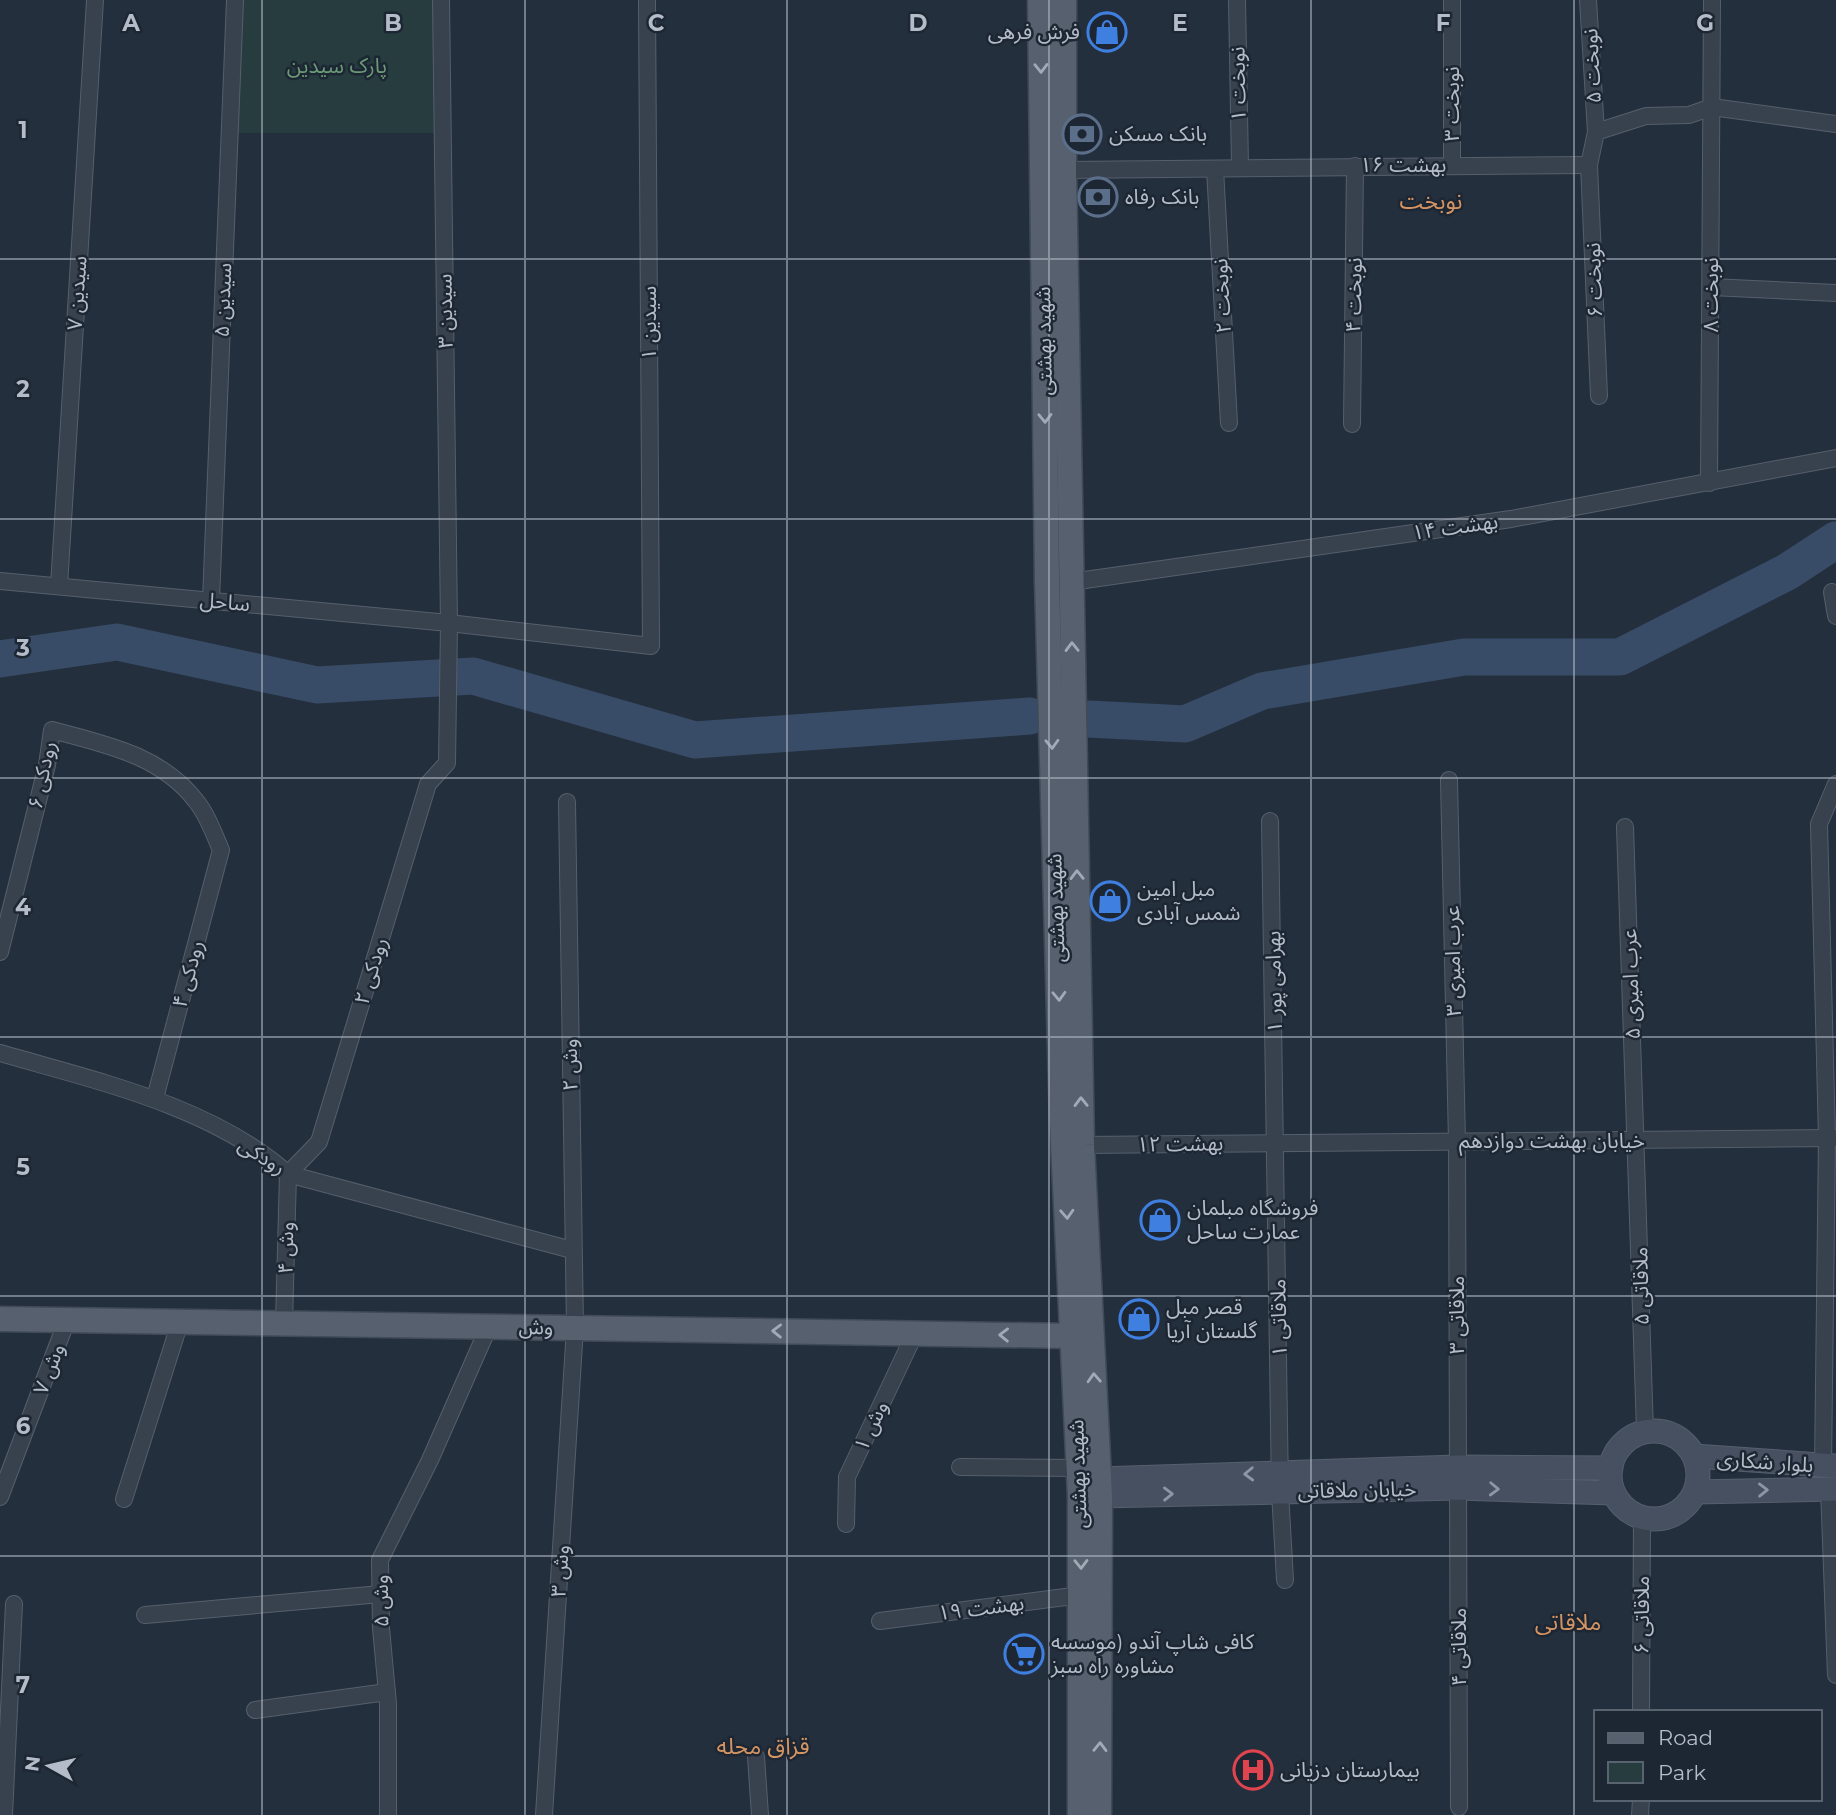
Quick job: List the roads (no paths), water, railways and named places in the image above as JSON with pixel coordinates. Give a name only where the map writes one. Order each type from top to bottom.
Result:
[{"type":"main road","name":"شهید بهشتی","points":[[1040,0],[1047,581],[1062,1122],[1072,1336],[1087,1484],[1081,1595],[1080,1815]]},
{"type":"main road","name":"شهید بهشتی","points":[[1064,0],[1064,170],[1087,1484],[1099,1815]]},
{"type":"main road","name":"وش","points":[[0,1319],[1072,1336]]},
{"type":"main road","points":[[1645,1431],[1670,1434],[1694,1456],[1698,1477],[1695,1492],[1685,1506],[1674,1514],[1654,1520],[1642,1517],[1623,1507],[1613,1493],[1611,1468],[1622,1445],[1645,1431]]},
{"type":"main road","name":"بلوار شکاری","points":[[1694,1456],[1830,1466]]},
{"type":"main road","name":"خیابان ملاقاتی","points":[[1087,1484],[1457,1478],[1611,1468]]},
{"type":"main road","name":"خیابان ملاقاتی","points":[[1457,1478],[1613,1493]]},
{"type":"main road","name":"بلوار شکاری","points":[[1695,1492],[1833,1489]]},
{"type":"street","name":"سیدین ۷","points":[[59,586],[95,0]]},
{"type":"street","name":"سیدین ۵","points":[[211,600],[235,0]]},
{"type":"street","name":"سیدین ۳","points":[[441,0],[449,623],[447,763]]},
{"type":"street","name":"سیدین ۱","points":[[647,0],[651,646]]},
{"type":"street","name":"۱ نوبخت","points":[[1237,0],[1240,167]]},
{"type":"street","name":"۳ نوبخت","points":[[1452,0],[1452,165]]},
{"type":"street","name":"۵ نوبخت","points":[[1588,0],[1596,132]]},
{"type":"street","name":"۸ نوبخت","points":[[1709,483],[1712,0]]},
{"type":"street","points":[[1589,164],[1596,132],[1646,116],[1689,115],[1712,107],[1836,124]]},
{"type":"street","name":"۱۶ بهشت","points":[[1064,170],[1589,164]]},
{"type":"street","name":"نوبخت ۶","points":[[1589,164],[1599,396]]},
{"type":"street","name":"۴ نوبخت","points":[[1352,424],[1355,166]]},
{"type":"street","name":"۲ نوبخت","points":[[1215,169],[1230,423]]},
{"type":"street","points":[[1711,287],[1836,293]]},
{"type":"street","name":"بهشت ۱۴","points":[[1071,582],[1511,519],[1836,458]]},
{"type":"street","name":"ساحل","points":[[0,581],[449,623],[651,646]]},
{"type":"street","points":[[1832,592],[1836,616]]},
{"type":"street","name":"رودکی ۶","points":[[0,952],[47,765],[52,730],[119,748],[165,770],[197,801],[222,850]]},
{"type":"street","name":"رودکی ۲","points":[[288,1174],[319,1142],[428,784],[447,763]]},
{"type":"street","name":"۳ عرب امیری","points":[[1449,780],[1457,1142]]},
{"type":"street","points":[[1830,1466],[1832,1138],[1819,824],[1836,784]]},
{"type":"street","name":"وش ۲","points":[[567,802],[575,1328]]},
{"type":"street","name":"۱ بهرامی پور","points":[[1270,821],[1277,1143]]},
{"type":"street","name":"۵ عرب امیری","points":[[1625,827],[1637,1140]]},
{"type":"street","name":"رودکی ۴","points":[[155,1098],[222,850]]},
{"type":"street","name":"رودکی","points":[[0,1053],[155,1098],[265,1153],[288,1174],[572,1251]]},
{"type":"street","name":"خیابان بهشت دوازدهم","points":[[1277,1143],[1832,1138]]},
{"type":"street","name":"ملاقاتی ۵","points":[[1637,1140],[1645,1431]]},
{"type":"street","name":"ملاقاتی ۳","points":[[1457,1142],[1457,1478]]},
{"type":"street","name":"۱۲ بهشت","points":[[1082,1145],[1277,1143]]},
{"type":"street","name":"ملاقاتی ۱","points":[[1277,1143],[1280,1482],[1285,1580]]},
{"type":"street","name":"وش ۴","points":[[284,1323],[288,1174]]},
{"type":"street","name":"وش ۷","points":[[0,1497],[67,1320]]},
{"type":"street","points":[[124,1499],[180,1322]]},
{"type":"street","name":"وش ۵","points":[[388,1815],[387,1692],[380,1560],[430,1460],[489,1326]]},
{"type":"street","name":"وش ۳","points":[[544,1815],[575,1328]]},
{"type":"street","name":"وش ۱","points":[[846,1524],[847,1477],[915,1333]]},
{"type":"street","points":[[960,1468],[1087,1484]]},
{"type":"street","name":"ملاقاتی ۴","points":[[1457,1478],[1460,1807]]},
{"type":"street","points":[[1833,1489],[1836,1675]]},
{"type":"street","name":"۶ ملاقاتی","points":[[1641,1710],[1642,1517]]},
{"type":"street","points":[[145,1615],[381,1594]]},
{"type":"street","name":"بهشت ۱۹","points":[[880,1621],[1081,1595]]},
{"type":"street","points":[[4,1815],[14,1604]]},
{"type":"street","points":[[255,1710],[387,1692]]},
{"type":"street","points":[[756,1757],[760,1815]]},
{"type":"waterway","points":[[1089,719],[1185,724],[1262,691],[1464,657],[1620,657],[1787,572],[1836,540]]},
{"type":"waterway","points":[[0,659],[117,642],[317,685],[473,676],[695,740],[1030,716]]},
{"type":"place","name":"فرش فرهی","points":[[1107,32]]},
{"type":"place","name":"بانک مسکن","points":[[1082,134]]},
{"type":"place","name":"بانک رفاه","points":[[1098,197]]},
{"type":"place","name":"مبل امین شمس آبادی","points":[[1110,901]]},
{"type":"place","name":"فروشگاه مبلمان عمارت ساحل","points":[[1160,1220]]},
{"type":"place","name":"قصر مبل گلستان آریا","points":[[1139,1319]]},
{"type":"place","name":"کافی شاپ آندو (موسسه مشاوره راه سبز","points":[[1024,1654]]},
{"type":"place","name":"بیمارستان دزیانی","points":[[1253,1770]]},
{"type":"district","name":"نوبخت","points":[[1431,201]]},
{"type":"district","name":"ملاقاتی","points":[[1568,1622]]},
{"type":"district","name":"قزاق محله","points":[[763,1746]]},
{"type":"park label","name":"پارک سیدین","points":[[337,66]]}]
